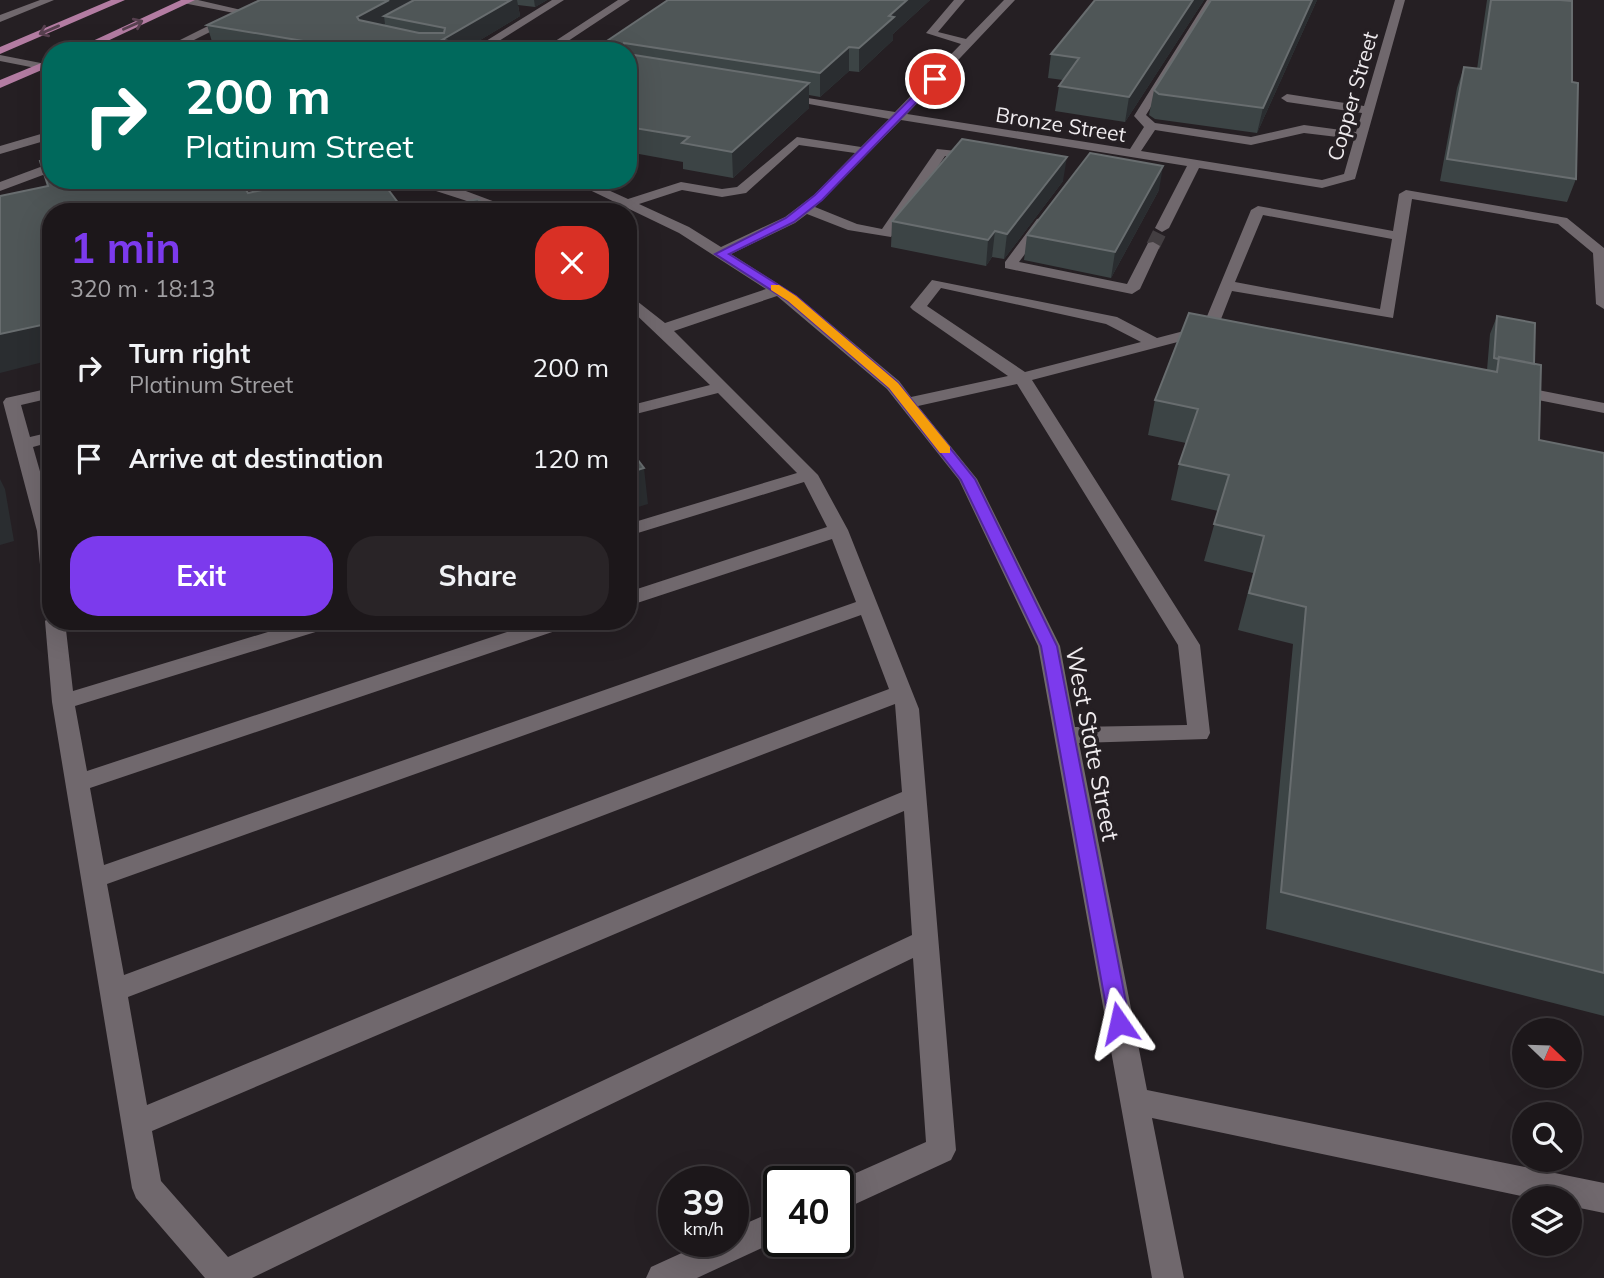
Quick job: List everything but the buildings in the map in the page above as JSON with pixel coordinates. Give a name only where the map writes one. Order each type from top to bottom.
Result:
[{"type":"main road","points":[[0,51],[120,0]]},
{"type":"main road","points":[[96,42],[188,1]]},
{"type":"main road","points":[[0,83],[42,67]]},
{"type":"street","points":[[0,19],[49,0]]},
{"type":"street","points":[[490,42],[559,0]]},
{"type":"street","points":[[559,42],[625,0]]},
{"type":"street","points":[[960,0],[931,33],[970,43]]},
{"type":"street","points":[[721,254],[790,220],[805,208],[899,117],[1010,0]]},
{"type":"street","points":[[1212,0],[1140,116],[1151,126],[1251,141],[1304,129],[1361,136]]},
{"type":"street","name":"Copper Street","points":[[1322,184],[1350,176],[1400,0]]},
{"type":"street","points":[[182,42],[245,12],[188,1]]},
{"type":"street","points":[[513,9],[538,13]]},
{"type":"street","points":[[0,58],[42,64]]},
{"type":"street","name":"Bronze Street","points":[[764,95],[899,117],[1042,148],[1093,155],[1132,156],[1322,184]]},
{"type":"street","points":[[1287,98],[1369,110]]},
{"type":"street","points":[[1132,156],[1151,126]]},
{"type":"street","points":[[0,149],[42,137]]},
{"type":"street","points":[[630,203],[681,186],[722,193],[740,190],[801,140],[865,151]]},
{"type":"street","points":[[805,208],[853,227],[886,234],[942,152],[997,160]]},
{"type":"street","points":[[1162,229],[1194,165]]},
{"type":"street","points":[[0,187],[42,171]]},
{"type":"street","points":[[448,189],[489,203]]},
{"type":"street","name":"West State Street","points":[[594,189],[625,203]]},
{"type":"street","points":[[1226,285],[1387,315],[1406,194],[1562,221],[1600,252],[1604,304]]},
{"type":"street","name":"West State Street","points":[[637,209],[684,230],[779,290],[893,386],[968,479],[1049,646],[1168,1278]]},
{"type":"street","points":[[907,402],[1022,378],[1154,343],[1217,330],[1226,285],[1258,210],[1399,236]]},
{"type":"street","points":[[1050,212],[1010,265],[1132,289],[1153,246]]},
{"type":"street","points":[[1065,735],[1199,733],[1189,645],[1022,378],[918,307],[937,283],[1111,320],[1154,343]]},
{"type":"street","points":[[663,329],[779,290]]},
{"type":"street","points":[[637,307],[663,329],[809,475],[838,530],[908,709],[941,1150],[854,1190]]},
{"type":"street","points":[[1495,386],[1604,408]]},
{"type":"street","points":[[637,409],[722,387]]},
{"type":"street","points":[[42,395],[12,402],[42,491]]},
{"type":"street","points":[[24,444],[42,440]]},
{"type":"street","points":[[637,527],[809,475]]},
{"type":"street","points":[[637,597],[838,530]]},
{"type":"street","points":[[93,878],[867,605]]},
{"type":"street","points":[[62,630],[63,702],[147,1188],[225,1276],[926,940]]},
{"type":"street","points":[[63,702],[290,630]]},
{"type":"street","points":[[77,783],[536,630]]},
{"type":"street","points":[[113,991],[902,693]]},
{"type":"street","points":[[135,1125],[914,796]]},
{"type":"street","points":[[1134,1101],[1604,1198]]},
{"type":"street","points":[[662,1278],[763,1231]]},
{"type":"tunnel","points":[[1153,246],[1162,228]]},
{"type":"slow traffic","points":[[775,287],[893,386],[945,450]]},
{"type":"route","points":[[935,79],[819,198],[790,220],[721,254],[792,299],[893,386],[968,479],[1049,646],[1119,1023]]}]
